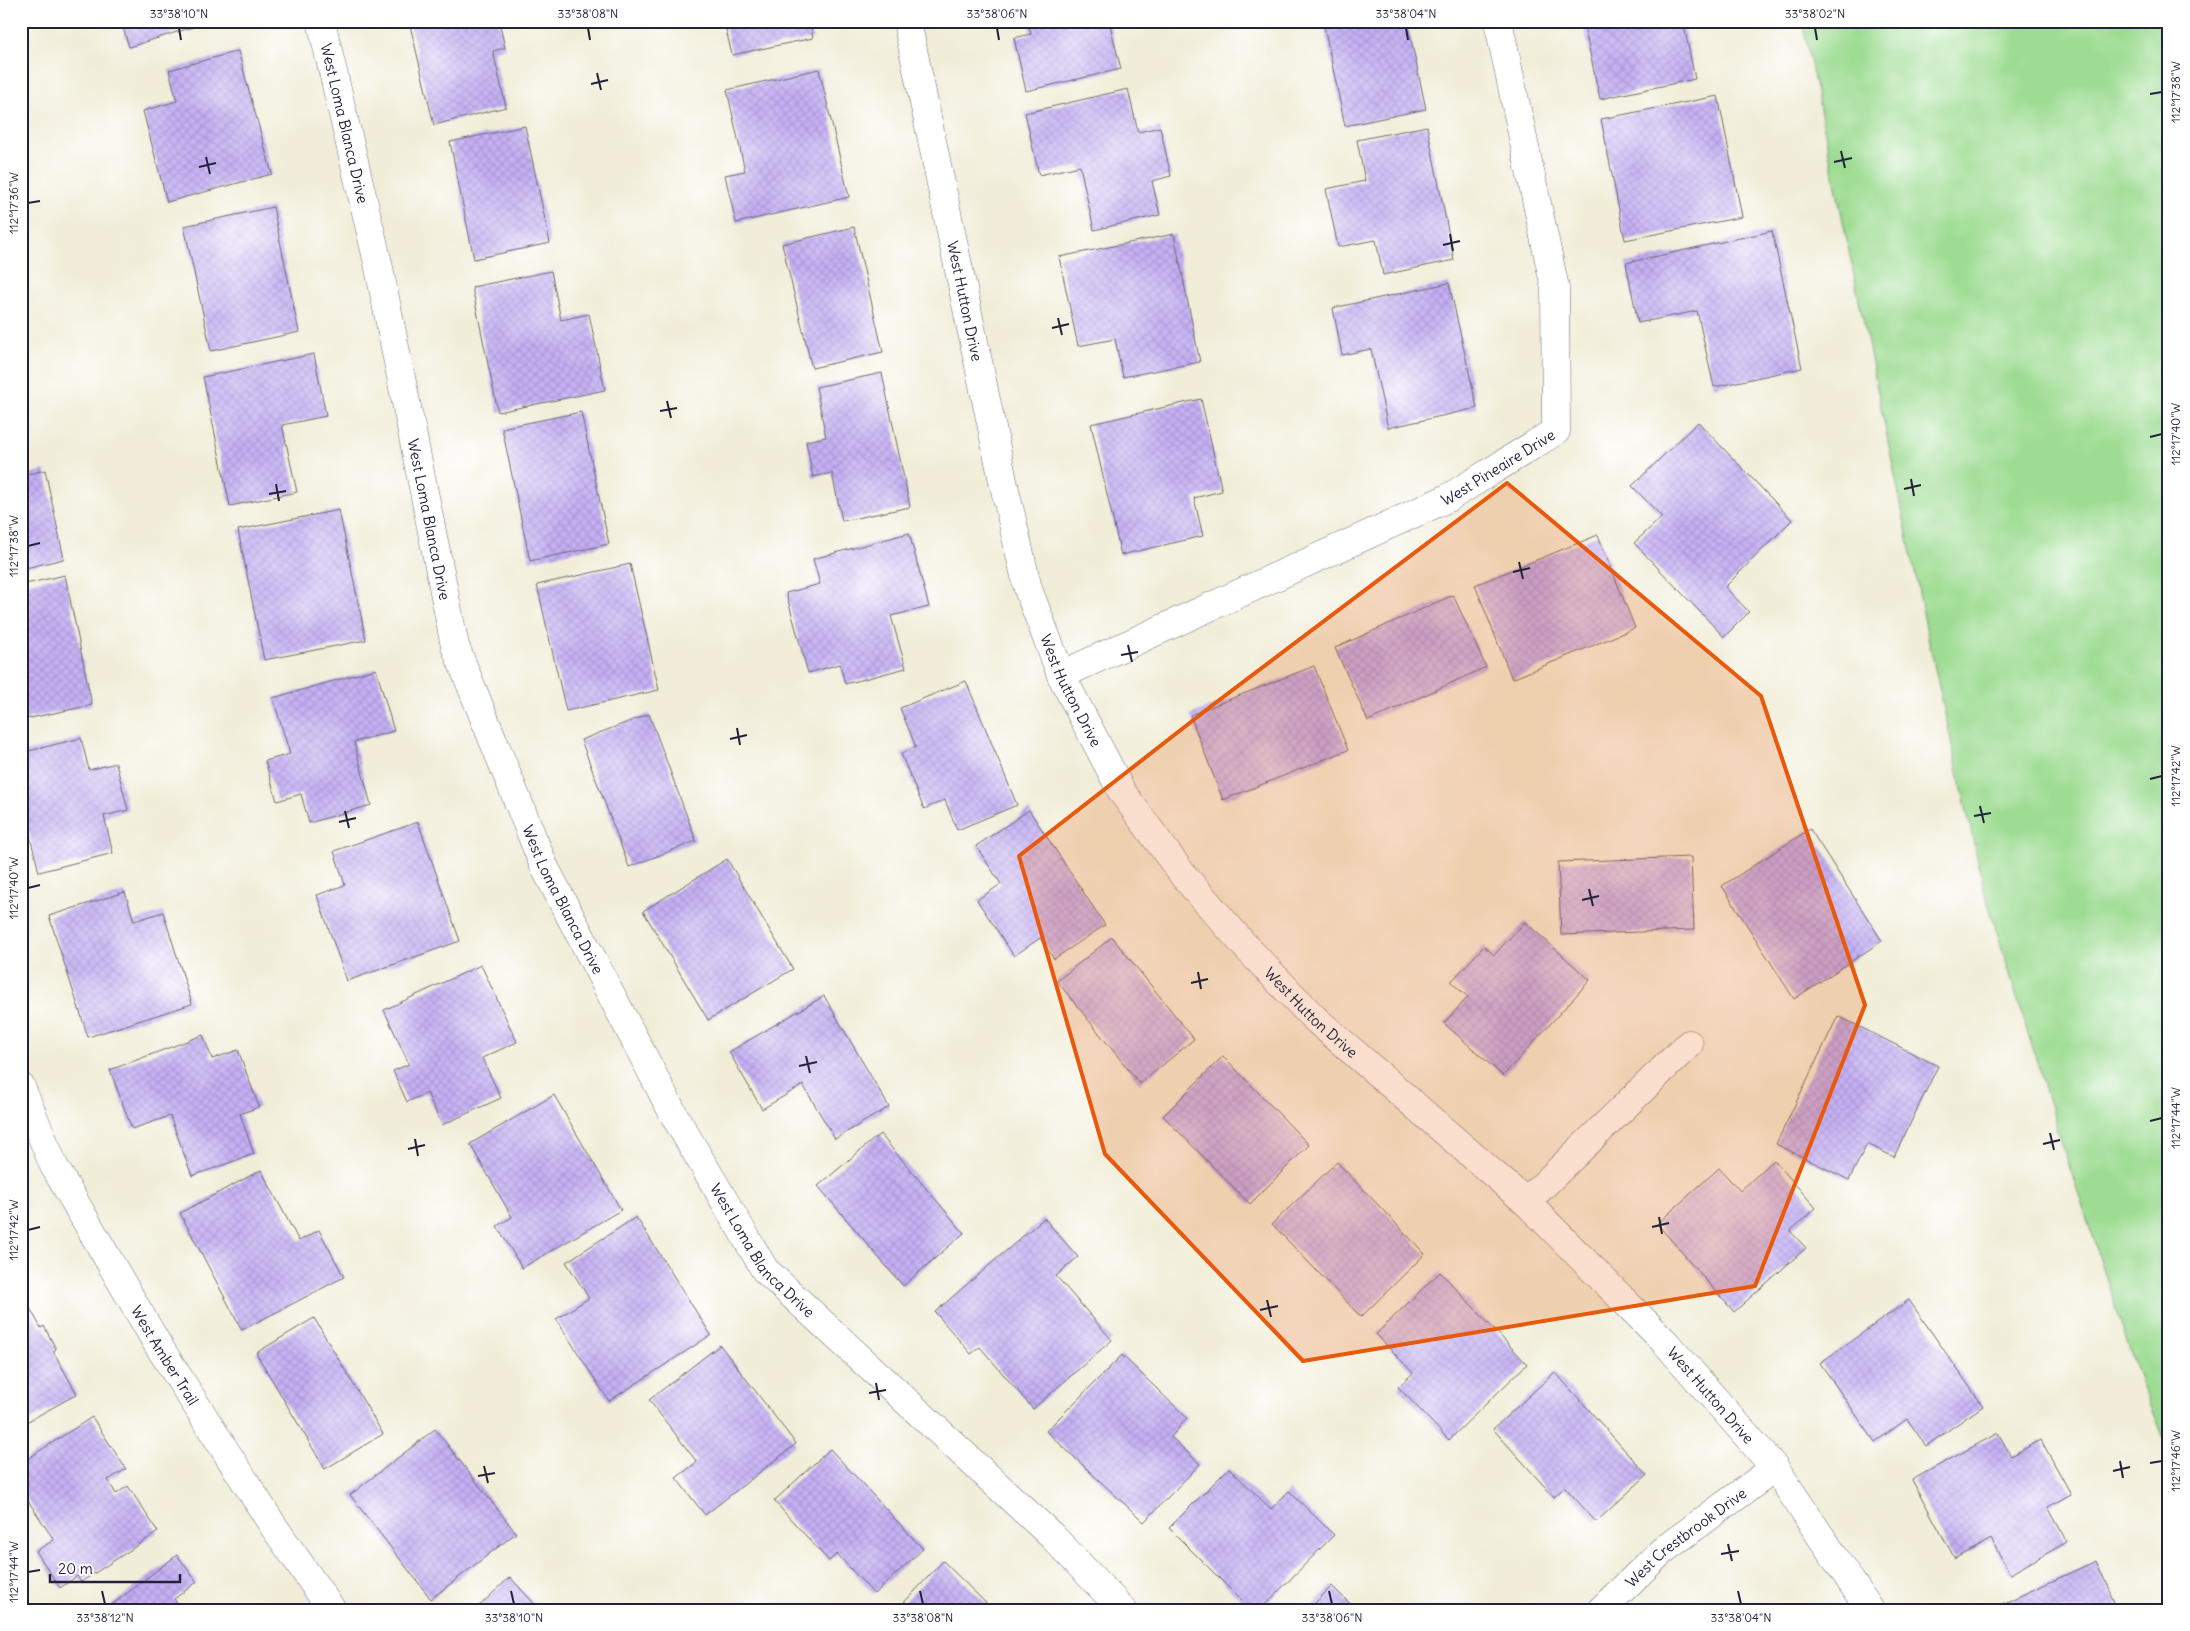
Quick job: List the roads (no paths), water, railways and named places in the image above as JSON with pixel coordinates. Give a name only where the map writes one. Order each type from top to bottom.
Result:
[{"type":"street","name":"West Loma Blanca Drive","points":[[321,21],[378,263],[455,646],[544,866],[674,1116],[765,1270],[1053,1538],[1123,1610]]},
{"type":"street","name":"West Hutton Drive","points":[[907,21],[1002,481],[1028,589],[1061,675],[1122,792],[1183,875],[1246,947],[1314,1018],[1526,1202],[1665,1342],[1775,1468],[1870,1610]]},
{"type":"street","name":"West Pineaire Drive","points":[[1061,675],[1448,498],[1556,431],[1555,288],[1498,21]]},
{"type":"street","points":[[1526,1202],[1689,1044]]},
{"type":"street","name":"West Amber Trail","points":[[21,1087],[54,1166],[158,1345],[274,1527],[332,1610]]},
{"type":"street","name":"West Crestbrook Drive","points":[[1601,1610],[1662,1551],[1775,1468]]}]
